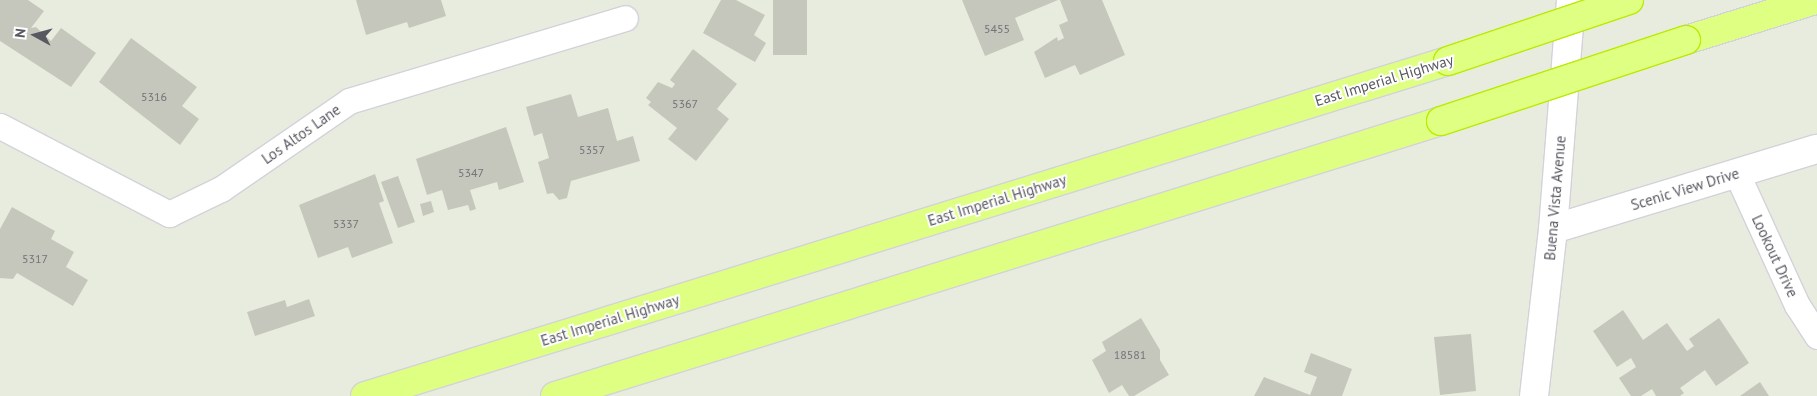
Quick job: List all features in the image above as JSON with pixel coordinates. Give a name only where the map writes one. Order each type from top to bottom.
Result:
[{"type":"highway","name":"East Imperial Highway","points":[[365,396],[1448,61],[1629,0]]},
{"type":"highway","points":[[555,396],[1441,121],[1686,40],[1815,0]]},
{"type":"street","name":"Buena Vista Avenue","points":[[1534,396],[1553,229],[1571,0]]},
{"type":"street","name":"Los Altos Lane","points":[[0,126],[169,214],[222,189],[349,101],[625,18]]},
{"type":"street","name":"Scenic View Drive","points":[[1553,229],[1817,149]]},
{"type":"street","name":"Lookout Drive","points":[[1737,174],[1797,305],[1817,336]]},
{"type":"building","points":[[0,0],[28,0],[44,11],[31,28],[36,27],[51,41],[61,28],[96,53],[71,87],[0,41]]},
{"type":"building","points":[[356,0],[441,0],[446,16],[409,28],[407,22],[366,35]]},
{"type":"building","points":[[721,0],[736,0],[765,15],[754,35],[766,43],[755,62],[703,33]]},
{"type":"building","points":[[773,0],[807,0],[807,55],[773,55]]},
{"type":"building","points":[[962,0],[1058,0],[1015,18],[1024,40],[985,56]]},
{"type":"building","points":[[1060,0],[1102,0],[1125,55],[1080,75],[1075,65],[1045,78],[1034,52],[1057,37],[1058,41],[1064,38],[1059,25],[1068,21]]},
{"type":"building","points":[[131,38],[197,87],[182,106],[199,119],[180,145],[99,82]]},
{"type":"building","points":[[693,49],[737,84],[717,109],[729,119],[696,161],[668,139],[677,128],[648,105],[651,102],[646,98],[658,82],[672,88],[675,84],[670,80]]},
{"type":"building","points":[[571,94],[578,117],[608,108],[617,141],[633,136],[640,161],[571,181],[567,198],[559,200],[553,193],[547,194],[538,162],[549,158],[542,133],[534,136],[526,107]]},
{"type":"building","points":[[506,127],[524,182],[499,190],[497,182],[470,190],[476,209],[470,211],[468,205],[448,210],[442,190],[427,195],[416,159]]},
{"type":"building","points":[[375,174],[384,201],[379,203],[393,243],[352,258],[348,247],[318,258],[299,205]]},
{"type":"building","points":[[398,176],[415,222],[398,228],[381,182]]},
{"type":"building","points":[[431,201],[434,212],[423,216],[420,204]]},
{"type":"building","points":[[12,207],[55,231],[51,239],[74,252],[66,267],[88,280],[73,306],[17,273],[13,279],[0,278],[0,229]]},
{"type":"building","points":[[309,299],[315,316],[255,336],[247,312],[285,300],[287,307]]},
{"type":"building","points":[[1623,310],[1643,340],[1667,323],[1687,351],[1694,346],[1689,339],[1719,318],[1749,363],[1716,386],[1705,370],[1680,388],[1684,393],[1680,396],[1656,396],[1652,389],[1641,396],[1631,396],[1619,378],[1636,367],[1631,358],[1617,367],[1593,331]]},
{"type":"building","points":[[1141,318],[1160,350],[1160,360],[1169,375],[1134,396],[1129,396],[1122,385],[1109,393],[1092,360],[1106,351],[1102,342]]},
{"type":"building","points":[[1471,334],[1476,391],[1440,395],[1434,337]]},
{"type":"building","points":[[1311,353],[1352,369],[1342,396],[1254,396],[1264,377],[1310,395],[1317,377],[1304,372]]},
{"type":"building","points":[[1760,382],[1769,396],[1740,396]]}]
